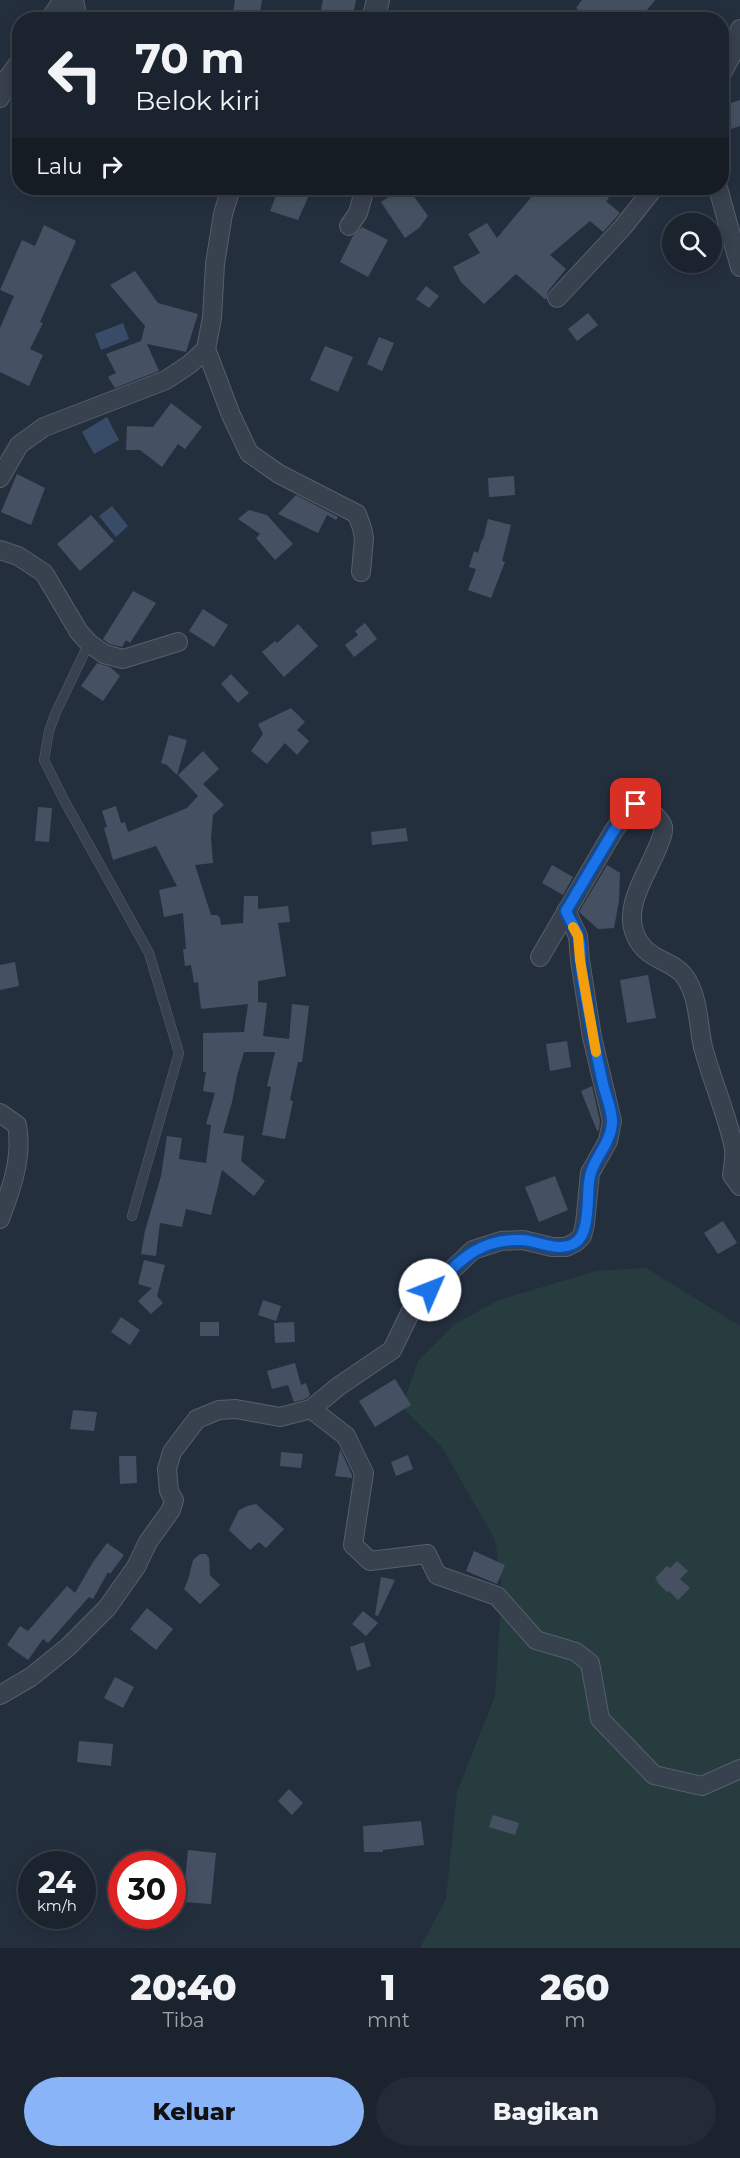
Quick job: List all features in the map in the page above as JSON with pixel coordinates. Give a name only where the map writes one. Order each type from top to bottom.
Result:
[{"type":"street","points":[[729,60],[736,48],[740,29]]},
{"type":"street","points":[[0,98],[12,72]]},
{"type":"street","points":[[229,195],[223,214],[217,254],[212,318],[206,349],[231,415],[249,453],[279,474],[357,514],[364,538],[361,572]]},
{"type":"street","points":[[349,226],[358,213],[363,195]]},
{"type":"street","points":[[556,298],[623,227],[648,195]]},
{"type":"street","points":[[720,195],[740,267]]},
{"type":"street","points":[[0,478],[19,445],[44,428],[166,380],[190,364],[206,349]]},
{"type":"street","points":[[0,550],[18,556],[44,573],[79,632],[104,654],[123,659],[178,642]]},
{"type":"street","points":[[540,957],[613,832],[632,805],[641,804],[660,821],[663,832],[631,915],[633,929],[638,942],[646,952],[683,974],[689,983],[703,1047],[734,1150],[732,1175],[740,1186]]},
{"type":"street","points":[[0,1695],[31,1677],[68,1647],[107,1608],[136,1567],[148,1542],[171,1510],[174,1500],[169,1491],[167,1469],[172,1452],[197,1419],[219,1410],[236,1409],[280,1417],[311,1409],[339,1386],[392,1350],[413,1307],[473,1250],[501,1241],[523,1240],[552,1247],[566,1247],[582,1236],[590,1173],[608,1141],[612,1121],[592,1037],[578,936],[566,911]]},
{"type":"street","points":[[0,1113],[17,1125],[20,1143],[13,1178],[0,1219]]},
{"type":"street","points":[[311,1409],[346,1436],[364,1473],[353,1545],[370,1561],[427,1554],[437,1575],[497,1596],[536,1641],[576,1652],[590,1663],[600,1719],[654,1775],[702,1786],[740,1769]]},
{"type":"lane","points":[[89,643],[49,730],[44,760],[149,953],[179,1053],[132,1216]]},
{"type":"green space","points":[[646,1268],[740,1326],[740,1948],[420,1948],[446,1899],[457,1792],[495,1696],[502,1590],[495,1539],[441,1446],[402,1407],[418,1361],[455,1324],[499,1300],[596,1271]]},
{"type":"water","points":[[123,323],[129,339],[101,350],[95,334]]},
{"type":"water","points":[[107,417],[119,440],[94,454],[82,432]]},
{"type":"water","points":[[112,506],[128,526],[116,537],[99,516]]},
{"type":"building","points":[[235,0],[262,0],[260,12],[233,12]]},
{"type":"building","points":[[323,0],[356,0],[354,12],[321,12]]},
{"type":"building","points":[[582,0],[655,0],[645,12],[581,12],[576,8]]},
{"type":"building","points":[[740,100],[740,126],[729,130],[729,104]]},
{"type":"building","points":[[276,195],[309,195],[298,220],[270,211]]},
{"type":"building","points":[[392,195],[413,195],[428,216],[419,228],[405,238],[381,202]]},
{"type":"building","points":[[533,195],[606,195],[609,198],[606,201],[620,213],[603,232],[590,221],[550,255],[566,269],[548,291],[546,300],[516,274],[484,304],[461,282],[453,267],[480,253],[468,234],[487,223],[497,238]]},
{"type":"building","points":[[44,225],[76,241],[30,349],[43,355],[29,386],[0,372],[0,328],[14,296],[0,290],[22,240],[35,246]]},
{"type":"building","points":[[362,227],[388,240],[368,277],[340,262],[353,236]]},
{"type":"building","points":[[135,271],[158,303],[198,314],[186,352],[147,344],[159,371],[115,388],[108,377],[116,373],[106,354],[141,341],[145,326],[110,285]]},
{"type":"building","points":[[426,286],[439,296],[429,308],[416,299]]},
{"type":"building","points":[[588,313],[598,325],[577,341],[568,329]]},
{"type":"building","points":[[379,337],[394,343],[382,371],[367,364]]},
{"type":"building","points":[[325,346],[353,357],[338,392],[310,380]]},
{"type":"building","points":[[171,403],[202,427],[185,449],[178,444],[162,467],[140,450],[126,450],[127,426],[153,427]]},
{"type":"building","points":[[17,474],[45,488],[31,525],[1,512]]},
{"type":"building","points":[[514,476],[515,495],[489,497],[488,478]]},
{"type":"building","points":[[296,495],[338,517],[336,520],[327,515],[318,533],[278,514]]},
{"type":"building","points":[[249,510],[267,515],[293,544],[275,560],[256,538],[260,534],[238,519]]},
{"type":"building","points":[[91,515],[114,541],[80,571],[57,544]]},
{"type":"building","points":[[488,519],[511,525],[502,561],[505,562],[491,598],[468,590],[476,569],[469,567],[474,551],[478,553]]},
{"type":"building","points":[[133,591],[156,603],[130,643],[126,640],[122,647],[109,644],[103,639]]},
{"type":"building","points":[[203,609],[228,625],[214,647],[189,631]]},
{"type":"building","points":[[365,623],[377,639],[354,657],[345,645],[358,635],[355,631]]},
{"type":"building","points":[[298,624],[318,646],[284,677],[262,652],[275,641],[277,643]]},
{"type":"building","points":[[97,663],[110,667],[120,676],[103,701],[81,686]]},
{"type":"building","points":[[231,674],[249,693],[238,703],[221,684]]},
{"type":"building","points":[[291,708],[305,722],[297,730],[309,741],[297,755],[285,743],[267,764],[251,751],[263,734],[258,724]]},
{"type":"building","points":[[169,735],[187,740],[177,775],[167,765],[161,763]]},
{"type":"building","points":[[203,751],[219,769],[203,784],[224,805],[213,815],[211,838],[213,863],[195,865],[211,915],[217,915],[220,918],[221,925],[243,923],[244,896],[258,896],[258,909],[288,906],[290,922],[278,923],[286,976],[258,981],[258,1002],[267,1003],[263,1036],[289,1039],[292,1004],[309,1006],[302,1062],[298,1062],[285,1139],[262,1135],[271,1087],[267,1086],[275,1052],[244,1052],[237,1076],[223,1133],[244,1136],[241,1161],[265,1181],[254,1196],[222,1170],[211,1215],[186,1209],[182,1227],[160,1223],[156,1256],[141,1254],[145,1231],[161,1176],[167,1136],[182,1138],[179,1159],[206,1163],[211,1125],[206,1124],[215,1093],[203,1091],[206,1072],[203,1072],[203,1033],[244,1032],[248,1004],[201,1009],[198,982],[194,983],[191,965],[185,966],[183,913],[164,917],[159,890],[177,886],[156,846],[113,860],[102,811],[116,806],[121,823],[125,822],[128,832],[187,808],[198,796],[178,775]]},
{"type":"building","points":[[38,807],[52,808],[49,842],[35,841]]},
{"type":"building","points":[[406,828],[408,841],[372,845],[371,832]]},
{"type":"building","points":[[552,865],[573,877],[563,895],[542,883]]},
{"type":"building","points":[[607,865],[620,873],[619,901],[614,928],[598,929],[579,912]]},
{"type":"building","points":[[15,962],[19,986],[0,990],[0,965]]},
{"type":"building","points":[[648,975],[656,1018],[627,1023],[620,980]]},
{"type":"building","points":[[567,1041],[571,1067],[550,1071],[546,1044]]},
{"type":"building","points":[[592,1086],[600,1121],[597,1131],[581,1091]]},
{"type":"building","points":[[555,1176],[568,1210],[539,1222],[525,1187]]},
{"type":"building","points":[[723,1221],[737,1243],[718,1254],[704,1233]]},
{"type":"building","points":[[144,1260],[165,1265],[157,1296],[163,1303],[151,1314],[138,1301],[152,1288],[138,1284]]},
{"type":"building","points":[[263,1300],[281,1306],[276,1321],[258,1315]]},
{"type":"building","points":[[121,1317],[140,1330],[130,1345],[111,1332]]},
{"type":"building","points":[[200,1322],[219,1322],[219,1336],[200,1336]]},
{"type":"building","points":[[294,1322],[295,1342],[275,1343],[274,1323]]},
{"type":"building","points":[[295,1363],[301,1385],[306,1383],[310,1395],[306,1399],[294,1402],[288,1385],[272,1389],[267,1371]]},
{"type":"building","points":[[395,1379],[411,1405],[375,1427],[359,1401]]},
{"type":"building","points":[[73,1410],[97,1412],[94,1431],[70,1429]]},
{"type":"building","points":[[340,1449],[352,1475],[352,1478],[335,1476]]},
{"type":"building","points":[[281,1452],[303,1454],[301,1468],[280,1466]]},
{"type":"building","points":[[408,1455],[413,1469],[396,1476],[391,1462]]},
{"type":"building","points":[[119,1456],[136,1456],[137,1483],[120,1484]]},
{"type":"building","points":[[256,1504],[284,1529],[266,1548],[259,1542],[250,1550],[229,1530],[239,1510]]},
{"type":"building","points":[[107,1543],[124,1555],[110,1574],[108,1572],[93,1599],[89,1597],[48,1643],[43,1639],[28,1660],[7,1645],[20,1626],[28,1631],[67,1586],[75,1593]]},
{"type":"building","points":[[474,1551],[505,1565],[497,1584],[466,1571]]},
{"type":"building","points":[[200,1554],[206,1554],[209,1558],[210,1575],[220,1585],[200,1604],[184,1589],[193,1560]]},
{"type":"building","points":[[677,1561],[688,1571],[680,1579],[690,1588],[678,1600],[669,1591],[667,1592],[655,1578],[667,1566],[670,1568]]},
{"type":"building","points":[[381,1577],[395,1580],[378,1616],[375,1615]]},
{"type":"building","points":[[147,1608],[173,1629],[156,1650],[130,1629]]},
{"type":"building","points":[[363,1611],[378,1623],[366,1636],[352,1624]]},
{"type":"building","points":[[364,1642],[371,1666],[357,1671],[350,1647]]},
{"type":"building","points":[[115,1677],[134,1687],[123,1708],[104,1698]]},
{"type":"building","points":[[79,1741],[113,1744],[111,1766],[77,1762]]},
{"type":"building","points":[[289,1789],[303,1803],[292,1815],[278,1801]]},
{"type":"building","points":[[493,1815],[519,1823],[515,1835],[489,1827]]},
{"type":"building","points":[[421,1821],[424,1845],[383,1850],[383,1852],[364,1852],[363,1826]]},
{"type":"building","points":[[188,1850],[216,1853],[211,1904],[186,1902]]},
{"type":"slow traffic","points":[[573,927],[578,936],[596,1052]]},
{"type":"route","points":[[430,1290],[473,1250],[488,1244],[523,1240],[552,1247],[566,1247],[582,1236],[590,1173],[608,1141],[612,1121],[592,1037],[578,936],[566,911],[613,832],[632,805],[636,804]]}]
